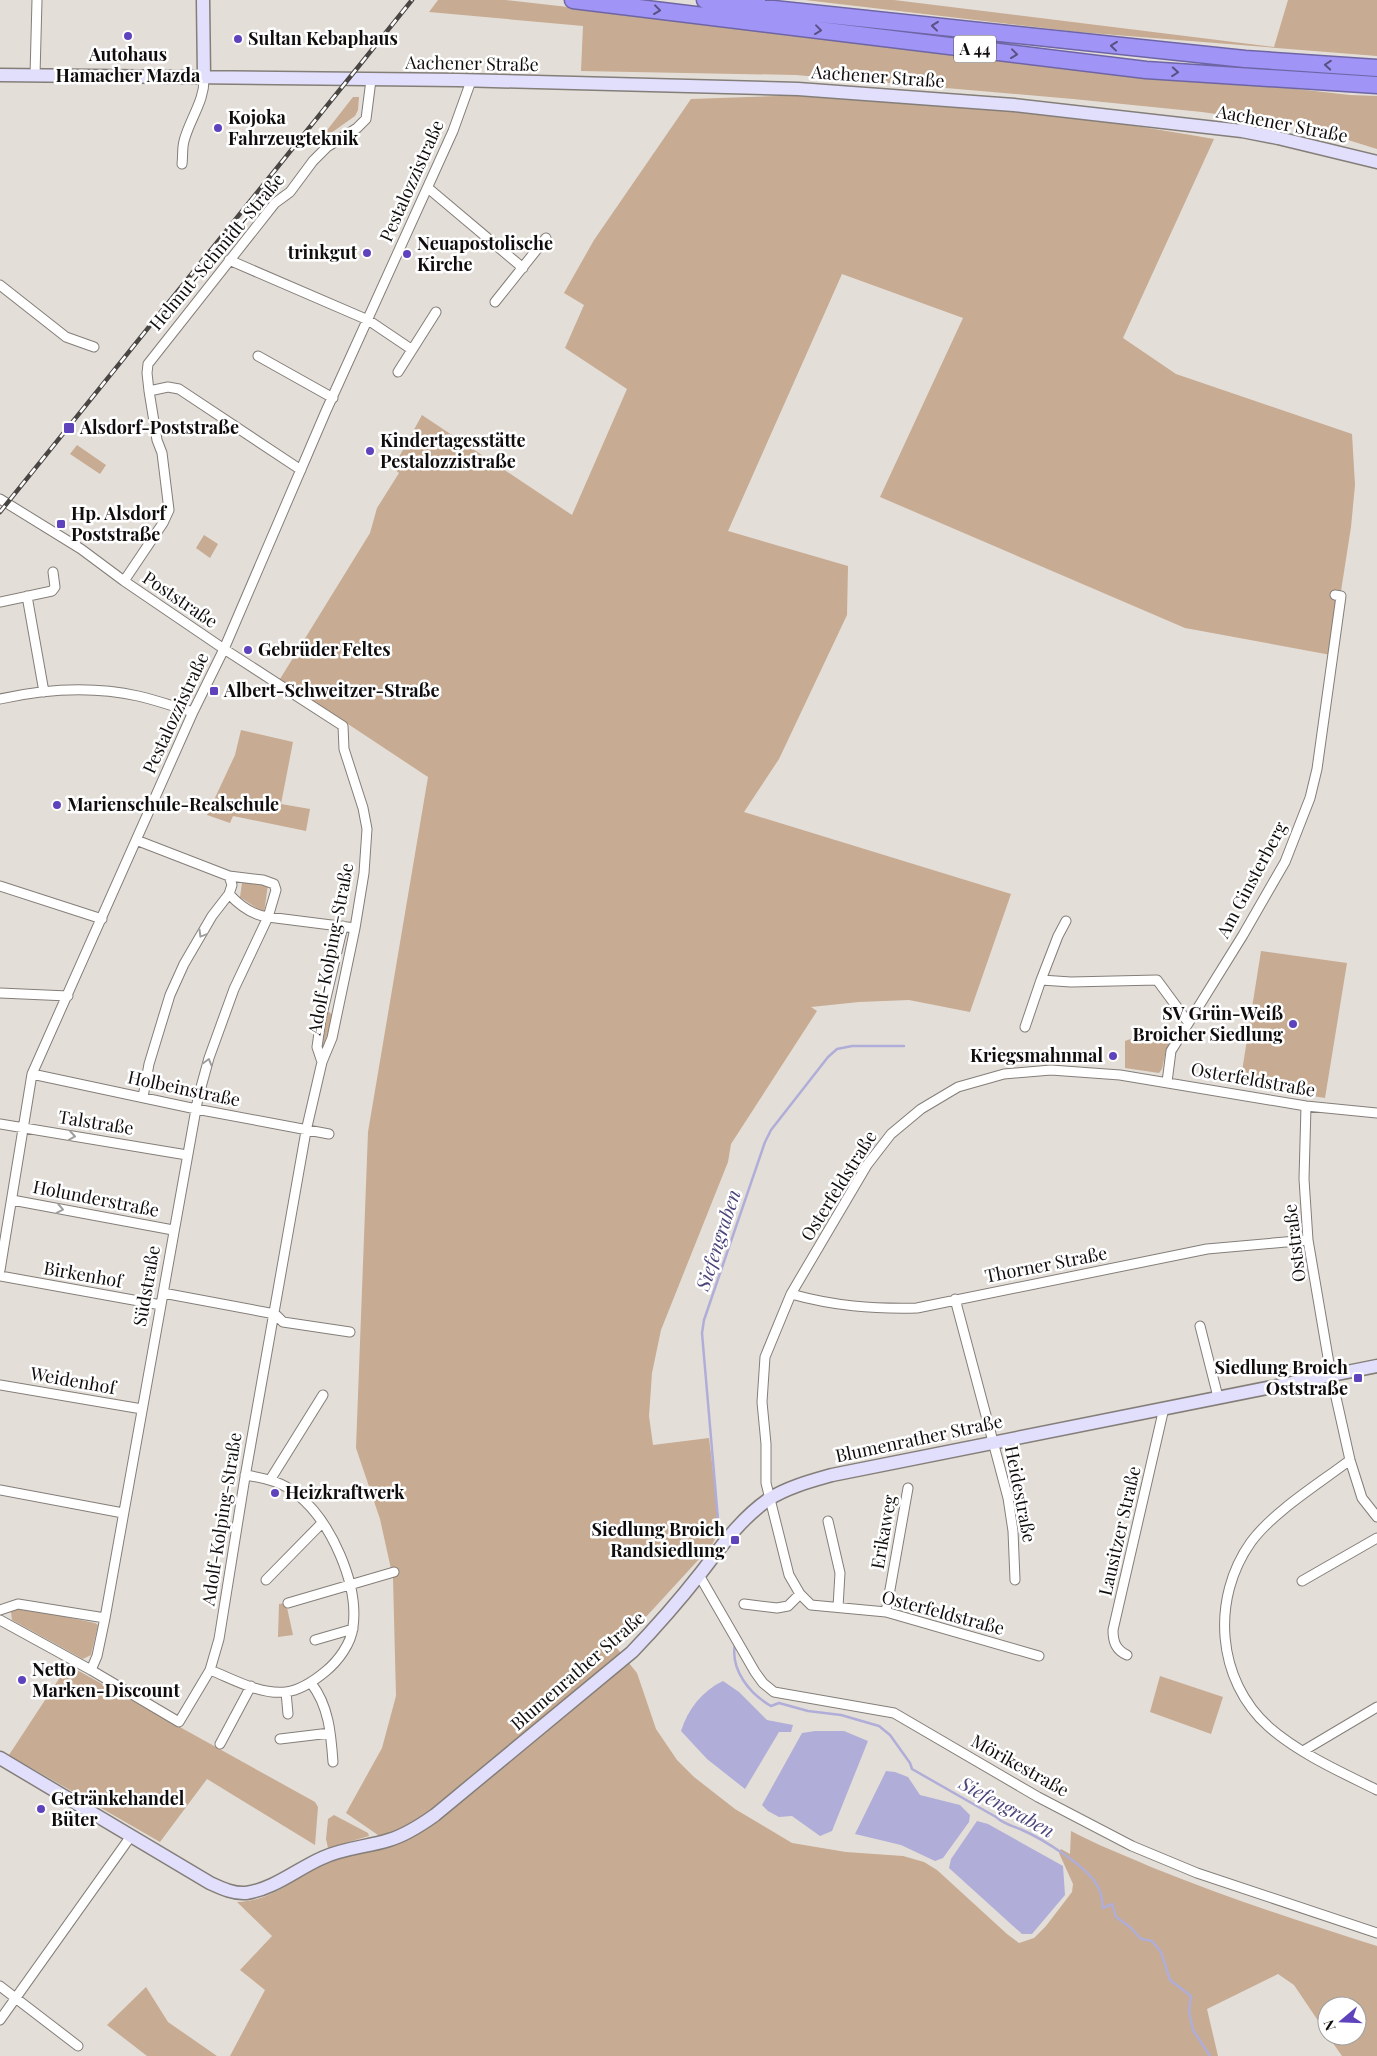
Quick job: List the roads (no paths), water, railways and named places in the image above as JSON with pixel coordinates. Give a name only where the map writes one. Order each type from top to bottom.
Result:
[{"type":"highway","name":"A 44","points":[[573,0],[1146,70],[1377,85]]},
{"type":"highway","name":"A 44","points":[[705,0],[764,8],[1235,58],[1377,68]]},
{"type":"street","points":[[35,75],[37,0]]},
{"type":"street","points":[[182,164],[184,141],[199,107],[204,89],[203,0]]},
{"type":"street","name":"Aachener Straße","points":[[0,75],[471,81],[798,89],[1014,105],[1242,131],[1377,162]]},
{"type":"street","name":"Helmut-Schmidt-Straße","points":[[124,581],[163,523],[169,510],[162,453],[157,440],[146,373],[148,364],[275,203],[290,192],[308,167],[327,147],[357,128],[366,119],[372,80]]},
{"type":"street","name":"Pestalozzistraße","points":[[0,1270],[32,1074],[193,712],[224,649],[301,470],[453,132],[471,81]]},
{"type":"street","points":[[428,188],[523,268]]},
{"type":"street","points":[[495,302],[546,238]]},
{"type":"street","points":[[229,260],[368,320],[411,348]]},
{"type":"street","points":[[0,285],[66,337],[94,347]]},
{"type":"street","points":[[398,372],[411,348],[436,312]]},
{"type":"street","points":[[258,356],[333,398]]},
{"type":"street","points":[[149,391],[168,387],[179,389],[301,470]]},
{"type":"street","name":"Poststraße","points":[[0,499],[81,549],[124,581],[224,649],[343,726]]},
{"type":"street","points":[[0,602],[52,591],[55,587],[53,572]]},
{"type":"street","name":"Am Ginsterberg","points":[[1167,1082],[1171,1052],[1243,935],[1285,862],[1310,798],[1317,769],[1342,596],[1335,595]]},
{"type":"street","points":[[27,596],[44,692]]},
{"type":"street","points":[[0,699],[44,692],[97,691],[138,696],[193,712]]},
{"type":"street","name":"Adolf-Kolping-Straße","points":[[91,1670],[179,1722],[210,1670],[219,1639],[245,1475],[306,1131],[322,1062],[332,1038],[355,928],[364,874],[367,829],[363,808],[344,749],[343,726]]},
{"type":"street","points":[[136,840],[229,876],[232,885],[229,894],[212,916],[184,964],[170,994],[163,1014],[143,1097]]},
{"type":"street","name":"Südstraße","points":[[91,1670],[97,1656],[105,1618],[173,1230],[196,1109],[208,1058],[234,989],[268,918],[276,890],[274,884],[263,880],[229,876]]},
{"type":"street","points":[[0,886],[102,919]]},
{"type":"street","points":[[229,894],[236,902],[259,916],[355,928]]},
{"type":"street","points":[[1025,1027],[1058,936],[1066,921]]},
{"type":"street","name":"Adolf-Kolping-Straße","points":[[322,1062],[317,1047],[321,1018],[343,926]]},
{"type":"street","points":[[1041,980],[1071,982],[1157,980],[1188,1022]]},
{"type":"street","points":[[0,993],[68,996]]},
{"type":"street","name":"Osterfeldstraße","points":[[1039,1656],[886,1612],[811,1605],[800,1594],[789,1575],[766,1483],[766,1444],[762,1402],[764,1357],[791,1294],[867,1165],[891,1134],[922,1109],[958,1087],[1004,1074],[1051,1070],[1120,1074],[1306,1106],[1377,1113]]},
{"type":"street","name":"Holbeinstraße","points":[[32,1074],[196,1109],[329,1134]]},
{"type":"street","name":"Oststraße","points":[[1306,1106],[1304,1179],[1308,1240],[1331,1375],[1350,1460],[1362,1498],[1377,1517]]},
{"type":"street","name":"Talstraße","points":[[0,1124],[187,1155]]},
{"type":"street","name":"Holunderstraße","points":[[12,1200],[173,1230]]},
{"type":"street","name":"Thorner Straße","points":[[791,1294],[822,1303],[887,1308],[917,1308],[1207,1249],[1308,1240]]},
{"type":"street","name":"Birkenhof","points":[[0,1276],[161,1305]]},
{"type":"street","points":[[163,1293],[275,1314],[283,1322],[350,1332]]},
{"type":"street","name":"Heidestraße","points":[[955,1300],[1008,1498],[1013,1531],[1015,1580]]},
{"type":"street","points":[[1200,1326],[1218,1397]]},
{"type":"street","name":"Blumenrather Straße","points":[[0,1758],[210,1883],[229,1891],[245,1893],[268,1887],[331,1854],[388,1840],[407,1833],[436,1815],[632,1652],[661,1623],[736,1528],[770,1499],[806,1482],[993,1441],[1377,1366]]},
{"type":"street","name":"Weidenhof","points":[[0,1385],[142,1409]]},
{"type":"street","points":[[270,1480],[323,1396]]},
{"type":"street","name":"Lausitzer Straße","points":[[1127,1655],[1118,1649],[1114,1643],[1113,1630],[1164,1408]]},
{"type":"street","points":[[1350,1460],[1279,1513],[1252,1541],[1234,1574],[1225,1601],[1224,1633],[1232,1672],[1245,1699],[1269,1727],[1303,1751],[1377,1790]]},
{"type":"street","points":[[210,1670],[261,1690],[286,1692],[311,1683],[330,1668],[344,1650],[353,1629],[353,1604],[349,1585],[337,1550],[322,1523],[298,1495],[282,1485],[270,1480],[245,1475]]},
{"type":"street","name":"Erikaweg","points":[[886,1612],[908,1488]]},
{"type":"street","points":[[0,1490],[123,1513]]},
{"type":"street","points":[[828,1521],[840,1573],[838,1607]]},
{"type":"street","points":[[266,1580],[322,1523]]},
{"type":"street","points":[[1302,1581],[1377,1538]]},
{"type":"street","points":[[288,1603],[394,1572]]},
{"type":"street","name":"Mörikestraße","points":[[699,1575],[755,1672],[763,1683],[774,1692],[894,1713],[1038,1797],[1140,1849],[1197,1873],[1377,1933]]},
{"type":"street","points":[[744,1604],[777,1608],[788,1606],[800,1594]]},
{"type":"street","points":[[0,1610],[18,1604],[105,1618]]},
{"type":"street","points":[[0,1620],[91,1670]]},
{"type":"street","points":[[315,1640],[353,1629]]},
{"type":"street","points":[[311,1683],[327,1715],[333,1762]]},
{"type":"street","points":[[220,1744],[251,1686]]},
{"type":"street","points":[[286,1692],[288,1714]]},
{"type":"street","points":[[1303,1751],[1377,1706]]},
{"type":"street","points":[[280,1738],[330,1732]]},
{"type":"street","points":[[0,2020],[131,1836]]},
{"type":"street","points":[[0,1986],[78,2046]]},
{"type":"water","points":[[723,1681],[739,1692],[767,1720],[793,1725],[791,1732],[779,1732],[745,1789],[707,1759],[681,1731],[692,1708],[702,1695]]},
{"type":"water","points":[[844,1731],[868,1741],[832,1831],[820,1836],[792,1816],[779,1817],[762,1805],[802,1733]]},
{"type":"water","points":[[886,1771],[908,1777],[920,1795],[960,1805],[970,1815],[969,1822],[943,1858],[935,1861],[901,1845],[855,1834]]},
{"type":"water","points":[[977,1821],[988,1824],[1063,1866],[1065,1895],[1032,1934],[1022,1934],[949,1868],[951,1859]]},
{"type":"waterway","name":"Siefengraben","points":[[719,1531],[702,1333],[704,1320],[765,1142],[771,1130],[828,1057],[837,1049],[852,1046],[904,1046]]},
{"type":"waterway","name":"Siefengraben","points":[[735,1644],[734,1654],[739,1672],[749,1688],[763,1701],[771,1706],[779,1703],[808,1711],[841,1715],[879,1726],[890,1735],[910,1763],[912,1769],[1004,1823],[1040,1839],[1076,1863],[1094,1881],[1100,1891],[1103,1908],[1112,1904],[1116,1917],[1130,1927],[1141,1939],[1152,1941],[1161,1952],[1170,1980],[1191,1996],[1189,2011],[1193,2030],[1210,2056]]},
{"type":"railway","points":[[0,512],[412,0]]},
{"type":"place","name":"Autohaus Hamacher Mazda","points":[[128,36]]},
{"type":"place","name":"Sultan Kebaphaus","points":[[238,39]]},
{"type":"place","name":"Kojoka Fahrzeugteknik","points":[[218,128]]},
{"type":"place","name":"trinkgut","points":[[367,253]]},
{"type":"place","name":"Neuapostolische Kirche","points":[[407,254]]},
{"type":"place","name":"Alsdorf-Poststraße","points":[[69,428]]},
{"type":"place","name":"Kindertagesstätte Pestalozzistraße","points":[[370,451]]},
{"type":"place","name":"Hp. Alsdorf Poststraße","points":[[61,524]]},
{"type":"place","name":"Gebrüder Feltes","points":[[248,650]]},
{"type":"place","name":"Albert-Schweitzer-Straße","points":[[214,691]]},
{"type":"place","name":"Marienschule-Realschule","points":[[57,805]]},
{"type":"place","name":"SV Grün-Weiß Broicher Siedlung","points":[[1293,1024]]},
{"type":"place","name":"Kriegsmahnmal","points":[[1113,1056]]},
{"type":"place","name":"Siedlung Broich Oststraße","points":[[1358,1378]]},
{"type":"place","name":"Heizkraftwerk","points":[[275,1493]]},
{"type":"place","name":"Siedlung Broich Randsiedlung","points":[[735,1540]]},
{"type":"place","name":"Netto Marken-Discount","points":[[22,1680]]},
{"type":"place","name":"Getränkehandel Büter","points":[[41,1809]]}]
